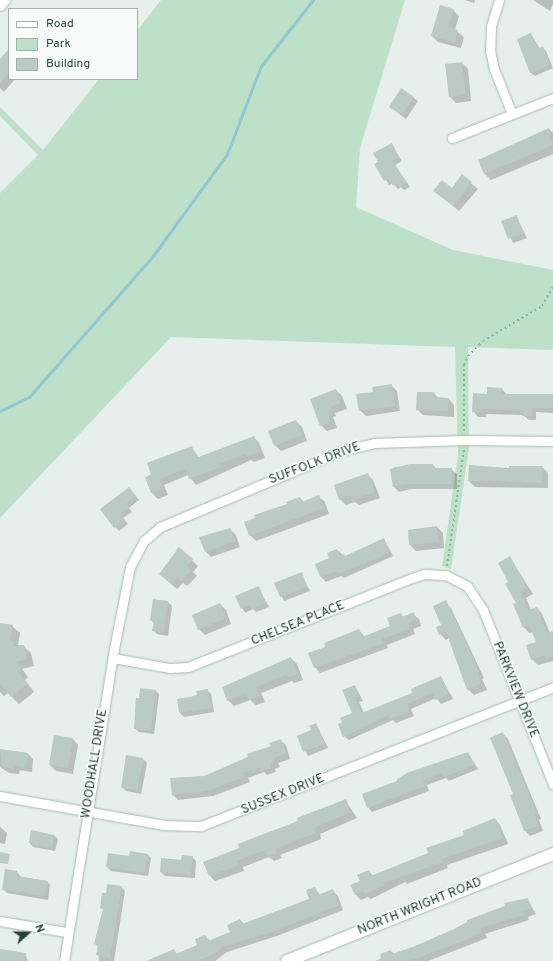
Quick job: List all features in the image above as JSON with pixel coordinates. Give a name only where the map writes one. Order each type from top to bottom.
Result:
[{"type":"main road","name":"NORTH WRIGHT ROAD","points":[[287,961],[553,854]]},
{"type":"street","points":[[0,6],[5,0]]},
{"type":"street","points":[[499,0],[491,27],[490,50],[494,69],[512,114]]},
{"type":"street","points":[[452,138],[553,98]]},
{"type":"street","name":"SUFFOLK DRIVE","points":[[130,567],[144,541],[160,527],[344,450],[374,443],[464,440],[553,441]]},
{"type":"street","name":"WOODHALL DRIVE","points":[[64,961],[66,932],[130,567]]},
{"type":"street","name":"CHELSEA PLACE","points":[[113,658],[170,668],[188,667],[206,662],[424,574],[446,575],[457,579],[476,596]]},
{"type":"street","name":"PARKVIEW DRIVE","points":[[476,596],[520,700],[553,784]]},
{"type":"street","name":"SUSSEX DRIVE","points":[[0,796],[177,827],[209,824],[553,687]]},
{"type":"street","points":[[0,921],[66,932]]},
{"type":"path","points":[[446,575],[464,457],[464,365],[468,356],[483,341],[542,306],[553,287]]},
{"type":"green space","points":[[161,0],[405,0],[360,148],[356,207],[453,250],[553,270],[553,350],[468,347],[469,448],[451,569],[442,566],[458,455],[455,347],[171,337],[0,518],[0,193],[38,155],[0,116],[0,107],[43,150],[98,80],[138,80],[138,30]]},
{"type":"building","points":[[440,5],[454,9],[448,27],[458,30],[455,43],[431,36]]},
{"type":"building","points":[[531,33],[538,49],[543,46],[550,65],[530,73],[517,39]]},
{"type":"building","points":[[8,50],[8,74],[0,84],[0,59]]},
{"type":"building","points":[[462,62],[466,95],[449,97],[445,64]]},
{"type":"building","points":[[401,88],[414,97],[402,115],[389,107]]},
{"type":"building","points":[[549,128],[553,145],[484,174],[478,160]]},
{"type":"building","points":[[392,143],[399,157],[392,161],[407,183],[399,187],[397,183],[393,186],[389,179],[384,181],[374,164],[378,162],[373,153]]},
{"type":"building","points":[[462,174],[472,182],[453,206],[433,191],[442,180],[452,188]]},
{"type":"building","points":[[517,215],[523,234],[508,239],[501,221]]},
{"type":"building","points":[[392,384],[395,406],[359,411],[356,394],[373,392],[372,387]]},
{"type":"building","points":[[487,387],[502,388],[502,394],[553,394],[553,408],[532,408],[532,416],[522,416],[523,411],[482,409],[481,412],[472,412],[473,393],[487,394]]},
{"type":"building","points":[[336,389],[341,403],[330,407],[331,411],[328,412],[331,422],[320,426],[310,399]]},
{"type":"building","points":[[417,392],[434,392],[434,397],[449,398],[448,411],[416,410]]},
{"type":"building","points":[[296,420],[302,435],[274,446],[268,431]]},
{"type":"building","points":[[254,436],[260,452],[247,457],[246,454],[219,464],[221,467],[189,479],[185,469],[159,479],[163,489],[151,493],[145,477],[151,475],[147,463],[192,446],[196,458]]},
{"type":"building","points":[[410,464],[433,464],[433,468],[452,468],[452,484],[405,484],[393,487],[390,469]]},
{"type":"building","points":[[469,465],[509,468],[509,466],[542,466],[543,483],[468,481]]},
{"type":"building","points":[[368,473],[375,492],[352,500],[351,495],[339,500],[334,485]]},
{"type":"building","points":[[129,487],[136,496],[126,504],[129,508],[120,514],[125,520],[114,528],[100,509]]},
{"type":"building","points":[[319,495],[324,508],[249,536],[244,522],[255,518],[254,515],[287,504],[286,502],[300,497],[302,502]]},
{"type":"building","points":[[437,526],[439,542],[409,545],[408,530]]},
{"type":"building","points":[[230,528],[235,541],[205,552],[199,537]]},
{"type":"building","points":[[384,538],[389,551],[381,557],[338,574],[337,571],[320,577],[315,564],[329,558],[327,553],[337,549],[340,556],[344,554],[345,556]]},
{"type":"building","points":[[179,547],[193,559],[187,566],[191,570],[181,581],[177,577],[171,584],[159,574]]},
{"type":"building","points":[[510,556],[528,588],[521,592],[528,610],[537,607],[547,633],[553,631],[553,656],[546,658],[545,655],[531,660],[526,645],[536,642],[529,625],[523,628],[513,604],[516,603],[505,584],[508,582],[498,563]]},
{"type":"building","points":[[302,572],[307,587],[280,597],[274,583]]},
{"type":"building","points":[[259,586],[266,603],[252,609],[250,605],[241,609],[235,596]]},
{"type":"building","points":[[153,599],[168,601],[164,632],[152,631],[154,621],[150,620]]},
{"type":"building","points":[[446,600],[479,672],[477,673],[481,684],[467,690],[446,632],[439,635],[436,627],[441,625],[433,606]]},
{"type":"building","points":[[220,603],[226,618],[198,630],[192,615]]},
{"type":"building","points":[[414,612],[416,620],[408,623],[410,629],[382,639],[384,643],[314,668],[308,653],[325,647],[324,643],[359,629],[362,637],[390,626],[387,618],[401,613],[402,617]]},
{"type":"building","points":[[0,623],[13,625],[10,640],[15,641],[13,647],[24,645],[27,659],[16,662],[22,670],[18,672],[27,684],[11,697],[0,683]]},
{"type":"building","points":[[291,657],[298,674],[287,678],[287,675],[256,687],[259,696],[249,700],[246,693],[227,701],[222,687]]},
{"type":"building","points":[[441,676],[449,694],[435,700],[433,693],[407,704],[410,711],[390,719],[389,715],[343,737],[338,724],[342,722],[340,718],[352,713],[342,690],[355,685],[359,696],[355,698],[362,713],[412,693],[411,689]]},
{"type":"building","points":[[140,688],[156,690],[151,731],[134,729],[136,698],[139,698]]},
{"type":"building","points":[[208,689],[211,708],[179,713],[177,699],[197,695],[196,691]]},
{"type":"building","points":[[316,723],[325,744],[303,752],[297,736],[311,730],[309,726]]},
{"type":"building","points":[[503,732],[537,814],[535,815],[538,826],[524,831],[510,795],[513,794],[490,738]]},
{"type":"building","points":[[54,735],[73,738],[68,768],[49,765]]},
{"type":"building","points":[[281,739],[286,753],[274,758],[275,762],[270,763],[271,767],[261,771],[260,767],[243,773],[245,777],[207,791],[172,795],[170,778],[204,776],[248,757],[247,754],[271,746],[269,743]]},
{"type":"building","points":[[0,749],[28,753],[26,767],[14,765],[14,769],[2,767]]},
{"type":"building","points":[[468,752],[474,765],[444,777],[442,773],[423,780],[425,786],[367,808],[362,794],[397,781],[397,779],[407,773]]},
{"type":"building","points":[[126,755],[143,758],[138,790],[121,788]]},
{"type":"building","points":[[346,799],[351,812],[314,828],[316,833],[275,849],[277,853],[267,856],[265,850],[237,861],[239,865],[209,876],[203,862],[239,848],[238,844],[298,821],[297,818]]},
{"type":"building","points":[[495,818],[503,838],[442,859],[443,862],[383,883],[384,886],[364,894],[363,891],[355,895],[350,885],[360,881],[357,875],[369,870],[371,876],[428,853],[426,848],[464,835],[463,831]]},
{"type":"building","points":[[31,830],[54,835],[52,848],[29,843]]},
{"type":"building","points":[[130,851],[148,854],[145,873],[106,867],[108,853],[129,856]]},
{"type":"building","points":[[0,852],[10,854],[8,864],[0,863]]},
{"type":"building","points":[[182,855],[193,856],[191,875],[160,872],[161,858],[181,860]]},
{"type":"building","points":[[5,869],[17,871],[17,876],[47,881],[45,896],[2,890]]},
{"type":"building","points":[[107,884],[122,886],[110,958],[96,955],[98,945],[94,944],[103,909],[100,908],[102,893],[106,893]]},
{"type":"building","points":[[315,887],[318,895],[333,889],[339,905],[272,932],[222,947],[214,954],[197,961],[146,961],[174,949],[176,954],[197,945],[195,939],[205,935],[208,941],[230,932],[227,925],[240,919],[242,924],[309,899],[306,890]]},
{"type":"building","points":[[528,898],[531,908],[523,911],[524,915],[480,928],[482,933],[409,961],[376,961],[381,958],[380,954],[391,950],[392,954],[415,946],[454,929],[467,922],[467,920],[505,906],[504,903]]},
{"type":"building","points":[[0,949],[26,953],[24,961],[0,961]]},
{"type":"waterway","points":[[0,411],[29,397],[152,257],[227,154],[261,66],[313,0]]}]
